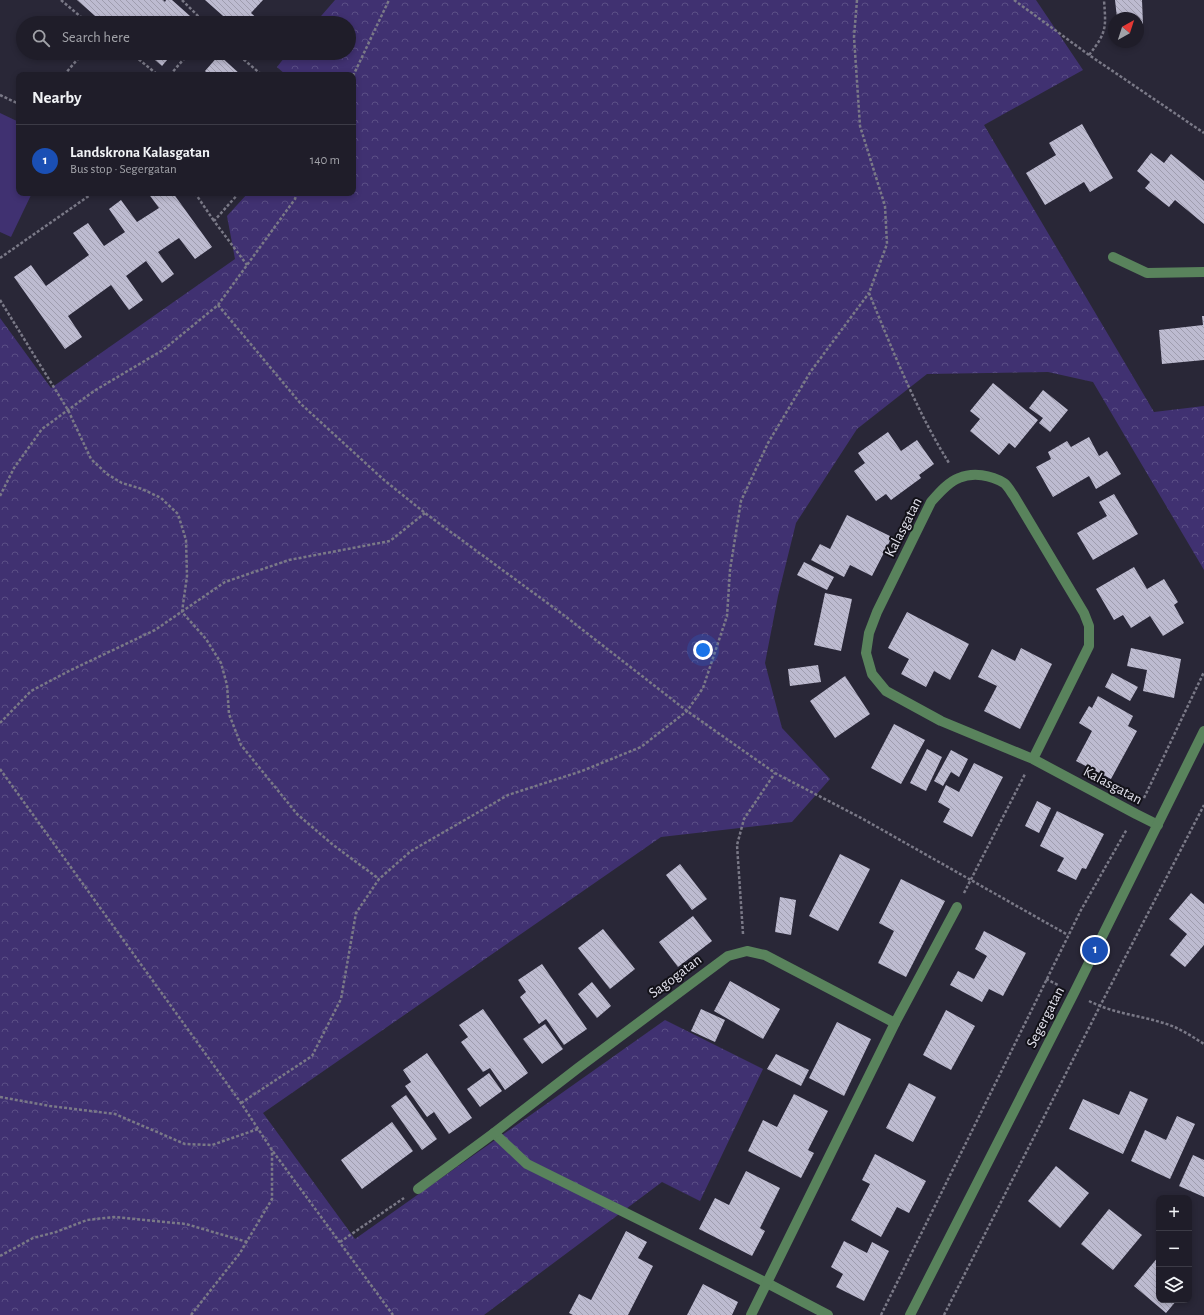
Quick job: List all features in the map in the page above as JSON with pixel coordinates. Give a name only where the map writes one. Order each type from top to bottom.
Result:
[{"type":"street","points":[[1113,257],[1147,273],[1204,272]]},
{"type":"street","name":"Kalasgatan","points":[[1033,759],[1089,646],[1089,626],[1084,613],[1014,496],[1005,484],[992,477],[974,474],[958,478],[942,490],[931,502],[877,612],[869,633],[866,653],[872,674],[886,691],[941,721],[1033,759],[1158,825]]},
{"type":"street","name":"Segergatan","points":[[910,1315],[1074,993],[1204,731]]},
{"type":"street","points":[[751,1315],[895,1023],[957,907]]},
{"type":"street","name":"Sagogatan","points":[[418,1188],[494,1133],[728,956],[746,951],[765,955],[895,1023]]},
{"type":"street","points":[[494,1133],[527,1164],[768,1283],[828,1315]]},
{"type":"path","points":[[61,0],[80,16]]},
{"type":"path","points":[[182,0],[198,16]]},
{"type":"path","points":[[355,72],[389,0]]},
{"type":"path","points":[[241,1102],[312,1056],[341,999],[356,913],[378,879],[411,851],[508,794],[582,771],[641,747],[688,711],[703,688],[727,616],[730,570],[742,501],[768,443],[811,371],[869,293],[887,244],[885,206],[860,126],[854,37],[857,0]]},
{"type":"path","points":[[1014,0],[1089,55],[1204,133]]},
{"type":"path","points":[[1089,55],[1100,40],[1106,24],[1104,0]]},
{"type":"path","points":[[67,72],[77,60]]},
{"type":"path","points":[[140,60],[154,72]]},
{"type":"path","points":[[173,72],[183,60]]},
{"type":"path","points":[[244,60],[258,72]]},
{"type":"path","points":[[0,95],[16,103]]},
{"type":"path","points":[[0,258],[89,196]]},
{"type":"path","points":[[197,196],[247,265]]},
{"type":"path","points":[[214,221],[236,196]]},
{"type":"path","points":[[0,496],[14,468],[42,429],[94,391],[163,350],[218,305],[296,196]]},
{"type":"path","points":[[869,293],[900,368],[936,441],[958,478]]},
{"type":"path","points":[[0,300],[68,410],[91,459],[107,474],[122,483],[142,489],[161,498],[178,514],[186,540],[187,576],[182,612],[206,639],[221,663],[227,685],[229,714],[241,745],[297,814],[332,844],[378,879]]},
{"type":"path","points":[[218,305],[301,404],[384,480],[425,514],[561,613],[688,711],[775,773],[863,819],[1068,935],[881,1315]]},
{"type":"path","points":[[0,724],[31,691],[155,630],[225,582],[289,560],[390,541],[425,514]]},
{"type":"path","points":[[957,907],[1033,759]]},
{"type":"path","points":[[0,769],[241,1102],[272,1150],[393,1315]]},
{"type":"path","points":[[746,951],[743,939],[737,845],[744,819],[775,773]]},
{"type":"path","points":[[944,1315],[1100,1006],[1204,805]]},
{"type":"path","points":[[1046,979],[1100,1006],[1162,1022],[1186,1033],[1204,1044]]},
{"type":"path","points":[[0,1097],[50,1106],[115,1114],[185,1144],[212,1145],[258,1128]]},
{"type":"path","points":[[191,1315],[240,1253],[272,1199],[272,1150]]},
{"type":"path","points":[[340,1242],[418,1188]]},
{"type":"path","points":[[0,1256],[34,1238],[56,1232],[87,1220],[114,1217],[186,1224],[247,1242]]},
{"type":"green space","points":[[335,0],[1036,0],[1083,70],[984,125],[1154,412],[1204,406],[1204,570],[1093,382],[1048,372],[927,374],[857,429],[796,523],[778,596],[765,663],[782,728],[830,779],[792,822],[661,837],[263,1113],[355,1239],[665,1020],[763,1069],[700,1201],[662,1182],[484,1315],[0,1315],[0,318],[51,388],[235,259],[227,216],[245,196],[356,196],[356,72],[283,72],[277,67],[282,60],[356,60],[356,16],[321,16]]},
{"type":"green space","points":[[0,113],[16,121],[16,196],[31,196],[11,237],[0,232]]},
{"type":"building","points":[[77,0],[163,0],[165,2],[166,0],[172,0],[190,16],[95,16]]},
{"type":"building","points":[[205,0],[263,0],[251,13],[254,16],[223,16]]},
{"type":"building","points":[[1115,0],[1142,0],[1142,12],[1116,12]]},
{"type":"building","points":[[155,60],[167,60],[162,66]]},
{"type":"building","points":[[215,60],[224,60],[238,72],[206,72],[205,71]]},
{"type":"building","points":[[1082,124],[1113,178],[1090,192],[1084,182],[1045,205],[1026,173],[1056,155],[1049,143]]},
{"type":"building","points":[[1151,153],[1164,163],[1171,154],[1204,181],[1204,224],[1175,200],[1169,207],[1145,188],[1150,182],[1137,171]]},
{"type":"building","points":[[150,196],[175,196],[212,247],[195,259],[179,238],[158,252],[174,274],[162,283],[146,261],[126,276],[143,300],[129,310],[111,285],[68,316],[82,337],[65,349],[14,277],[31,265],[46,286],[89,255],[73,233],[88,223],[104,246],[125,232],[109,209],[121,200],[137,222],[159,208]]},
{"type":"building","points":[[1202,316],[1204,316],[1204,360],[1162,364],[1159,330],[1203,325]]},
{"type":"building","points":[[993,383],[1038,420],[1015,448],[1009,443],[999,455],[970,431],[980,419],[970,411]]},
{"type":"building","points":[[1043,390],[1068,410],[1050,432],[1039,423],[1043,418],[1029,408]]},
{"type":"building","points":[[888,432],[901,451],[917,440],[934,464],[919,475],[921,478],[891,500],[886,494],[876,501],[854,471],[865,463],[858,453]]},
{"type":"building","points":[[1089,437],[1099,456],[1107,451],[1121,474],[1096,489],[1089,476],[1053,497],[1036,467],[1051,459],[1048,452],[1067,441],[1071,447]]},
{"type":"building","points":[[1114,494],[1138,534],[1093,560],[1077,533],[1107,516],[1099,502]]},
{"type":"building","points":[[847,515],[892,537],[872,576],[850,565],[844,577],[811,560],[820,544],[830,549]]},
{"type":"building","points":[[804,562],[834,577],[827,590],[797,575]]},
{"type":"building","points":[[1134,567],[1147,589],[1164,579],[1178,602],[1174,605],[1184,623],[1163,636],[1150,616],[1131,628],[1123,615],[1114,620],[1096,589]]},
{"type":"building","points":[[825,593],[852,599],[841,651],[814,645]]},
{"type":"building","points":[[907,612],[969,644],[950,680],[934,671],[926,687],[901,674],[909,659],[888,648]]},
{"type":"building","points":[[1021,648],[1052,664],[1020,729],[984,711],[997,686],[978,677],[992,649],[1015,661]]},
{"type":"building","points":[[1131,648],[1181,659],[1174,698],[1143,691],[1147,670],[1127,666]]},
{"type":"building","points":[[818,665],[821,682],[790,686],[788,669]]},
{"type":"building","points":[[1112,673],[1138,687],[1130,701],[1105,687]]},
{"type":"building","points":[[845,676],[870,714],[835,738],[810,701]]},
{"type":"building","points":[[1098,696],[1133,716],[1128,726],[1137,731],[1111,779],[1076,761],[1092,731],[1079,723],[1089,706],[1092,708]]},
{"type":"building","points":[[894,724],[925,740],[901,784],[871,768]]},
{"type":"building","points":[[927,749],[942,757],[926,791],[910,783]]},
{"type":"building","points":[[951,750],[968,759],[959,777],[951,772],[943,786],[934,781]]},
{"type":"building","points":[[974,763],[1003,777],[972,837],[943,822],[950,809],[938,802],[946,785],[959,792]]},
{"type":"building","points":[[1037,801],[1051,808],[1039,833],[1025,826]]},
{"type":"building","points":[[1057,811],[1104,834],[1086,869],[1082,868],[1076,880],[1057,871],[1064,858],[1040,846]]},
{"type":"building","points":[[840,854],[870,869],[838,931],[809,916]]},
{"type":"building","points":[[680,864],[707,899],[692,910],[666,875]]},
{"type":"building","points":[[901,879],[945,901],[906,977],[878,963],[894,931],[879,923]]},
{"type":"building","points":[[1191,893],[1204,904],[1204,945],[1185,967],[1170,955],[1187,934],[1169,919]]},
{"type":"building","points":[[780,897],[796,900],[791,935],[775,932]]},
{"type":"building","points":[[693,916],[712,941],[678,967],[659,942]]},
{"type":"building","points":[[603,929],[635,969],[610,989],[578,948]]},
{"type":"building","points":[[984,931],[1026,953],[1003,996],[989,989],[982,1002],[950,985],[958,971],[974,979],[987,956],[975,949]]},
{"type":"building","points":[[542,964],[587,1029],[564,1045],[546,1019],[539,1024],[520,997],[526,992],[518,980]]},
{"type":"building","points":[[730,981],[780,1009],[763,1039],[714,1011]]},
{"type":"building","points":[[592,982],[611,1006],[597,1018],[578,994]]},
{"type":"building","points":[[483,1009],[528,1073],[505,1090],[490,1068],[483,1072],[461,1042],[468,1037],[459,1025]]},
{"type":"building","points":[[701,1009],[725,1020],[715,1042],[691,1031]]},
{"type":"building","points":[[946,1010],[975,1026],[951,1070],[923,1055]]},
{"type":"building","points":[[837,1022],[871,1039],[844,1096],[809,1078]]},
{"type":"building","points":[[545,1024],[563,1049],[542,1064],[523,1039]]},
{"type":"building","points":[[427,1053],[472,1118],[449,1134],[434,1112],[427,1117],[405,1086],[411,1082],[403,1070]]},
{"type":"building","points":[[776,1054],[809,1070],[801,1086],[767,1069]]},
{"type":"building","points":[[489,1073],[502,1091],[480,1107],[467,1089]]},
{"type":"building","points":[[909,1083],[936,1097],[913,1142],[886,1128]]},
{"type":"building","points":[[1130,1091],[1148,1099],[1123,1154],[1069,1129],[1083,1099],[1119,1115]]},
{"type":"building","points":[[794,1094],[828,1111],[808,1150],[814,1153],[801,1178],[748,1151],[763,1120],[777,1127]]},
{"type":"building","points":[[406,1095],[437,1139],[422,1150],[391,1106]]},
{"type":"building","points":[[1177,1116],[1195,1124],[1170,1179],[1131,1161],[1145,1130],[1166,1140]]},
{"type":"building","points":[[392,1122],[413,1151],[362,1189],[341,1160]]},
{"type":"building","points":[[875,1154],[926,1181],[909,1213],[897,1207],[881,1237],[851,1220],[870,1184],[862,1180]]},
{"type":"building","points":[[1193,1155],[1204,1160],[1204,1197],[1179,1186]]},
{"type":"building","points":[[1056,1166],[1089,1193],[1060,1228],[1028,1201]]},
{"type":"building","points":[[746,1171],[780,1188],[760,1228],[765,1231],[752,1256],[699,1229],[715,1198],[729,1205]]},
{"type":"building","points":[[1109,1209],[1142,1235],[1113,1270],[1081,1244]]},
{"type":"building","points":[[626,1231],[647,1242],[638,1258],[653,1266],[628,1315],[573,1315],[569,1313],[579,1294],[591,1300]]},
{"type":"building","points":[[844,1241],[867,1253],[872,1242],[889,1251],[864,1301],[836,1287],[843,1274],[831,1267]]},
{"type":"building","points":[[1156,1260],[1156,1303],[1174,1303],[1166,1313],[1134,1286]]},
{"type":"building","points":[[703,1284],[738,1302],[732,1315],[687,1315]]},
{"type":"place","name":"Landskrona Kalasgatan","points":[[1095,950]]}]
